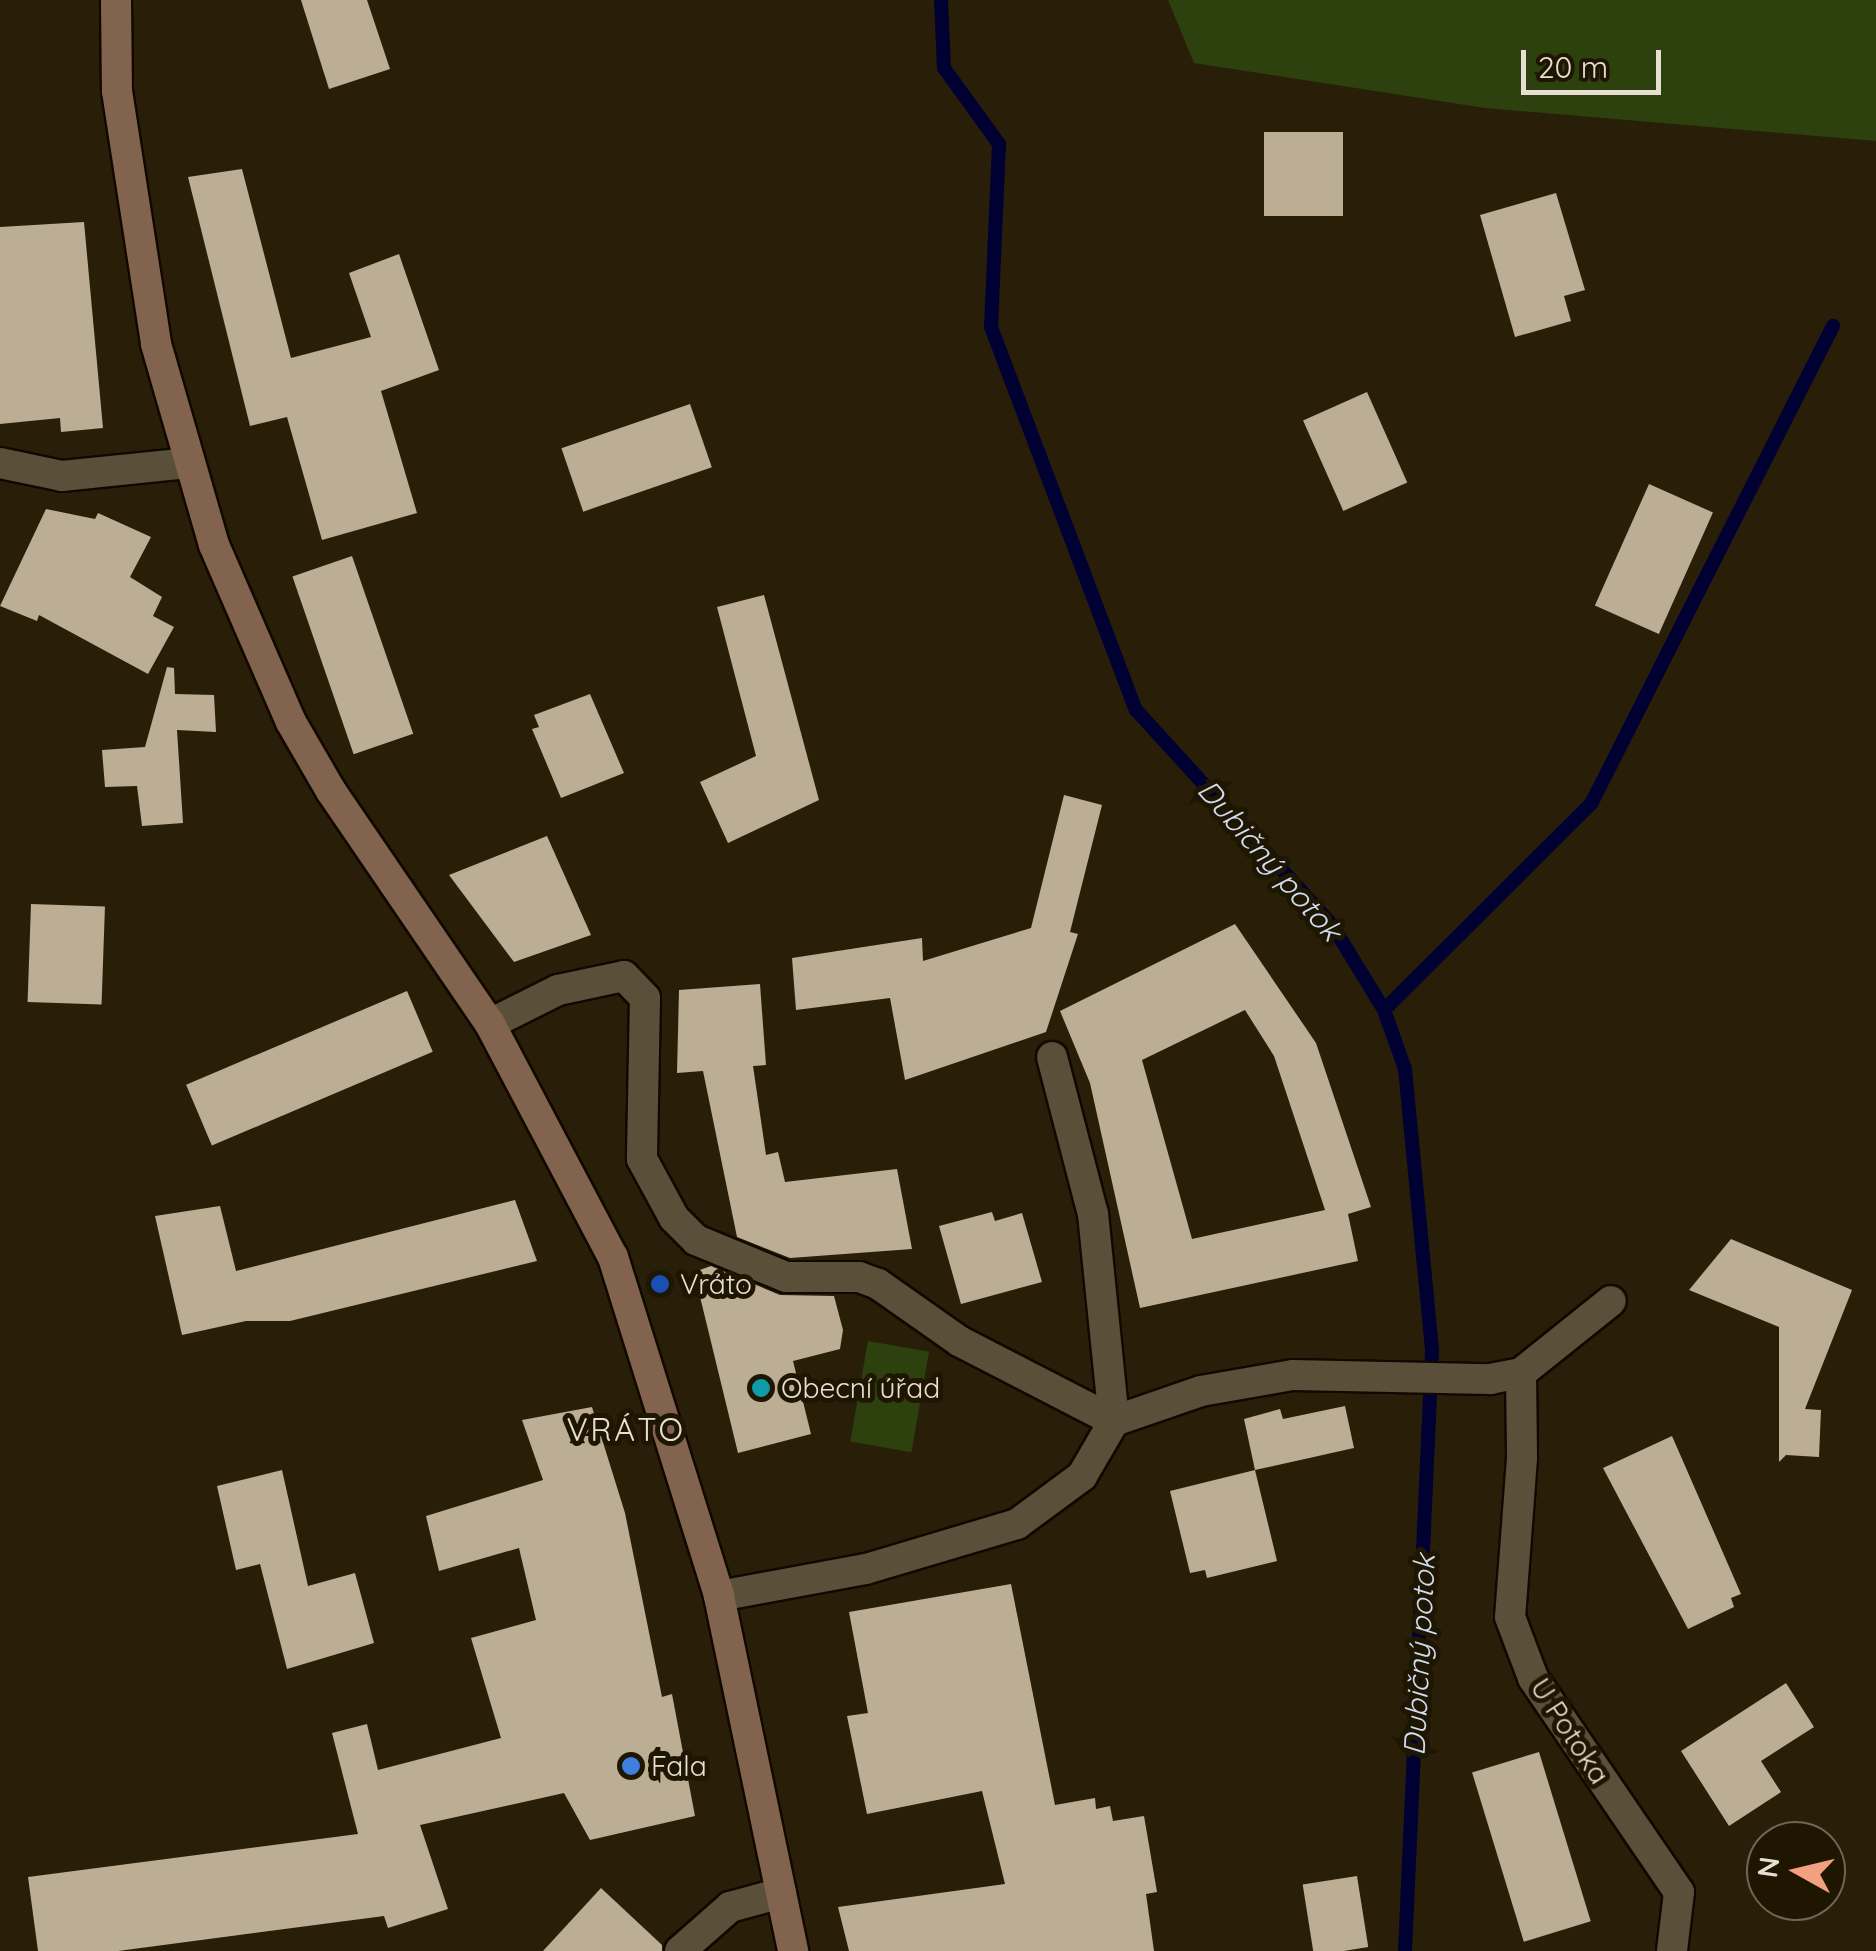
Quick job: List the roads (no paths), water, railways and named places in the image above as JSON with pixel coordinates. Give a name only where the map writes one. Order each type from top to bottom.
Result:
[{"type":"main road","points":[[116,0],[117,90],[134,217],[187,463],[244,622],[292,722],[341,807],[490,1024],[613,1257],[719,1596],[793,1951]]},
{"type":"street","points":[[0,462],[62,476],[187,463]]},
{"type":"street","points":[[490,1024],[558,990],[624,976],[645,998],[642,1158],[674,1218],[696,1240],[786,1277],[859,1277],[878,1284],[959,1341],[1114,1421],[1201,1391],[1293,1375],[1459,1378],[1520,1373],[1611,1301]]},
{"type":"street","points":[[719,1596],[866,1569],[1018,1524],[1082,1476],[1114,1421],[1094,1214],[1052,1057]]},
{"type":"street","name":"U Potoka","points":[[1520,1373],[1522,1458],[1510,1617],[1533,1678],[1679,1892],[1672,1951]]},
{"type":"street","points":[[680,1951],[730,1907],[781,1893]]},
{"type":"waterway","name":"Dubičný potok","points":[[941,0],[944,68],[999,144],[991,327],[1136,710],[1332,925],[1384,1010],[1405,1069],[1432,1351],[1405,1951]]},
{"type":"waterway","points":[[1384,1010],[1591,804],[1833,326]]},
{"type":"place","name":"Vráto","points":[[660,1284]]},
{"type":"place","name":"Obecní úřad","points":[[761,1388]]},
{"type":"place","name":"Fala","points":[[631,1766]]},
{"type":"district","name":"VRÁTO","points":[[626,1429]]}]
